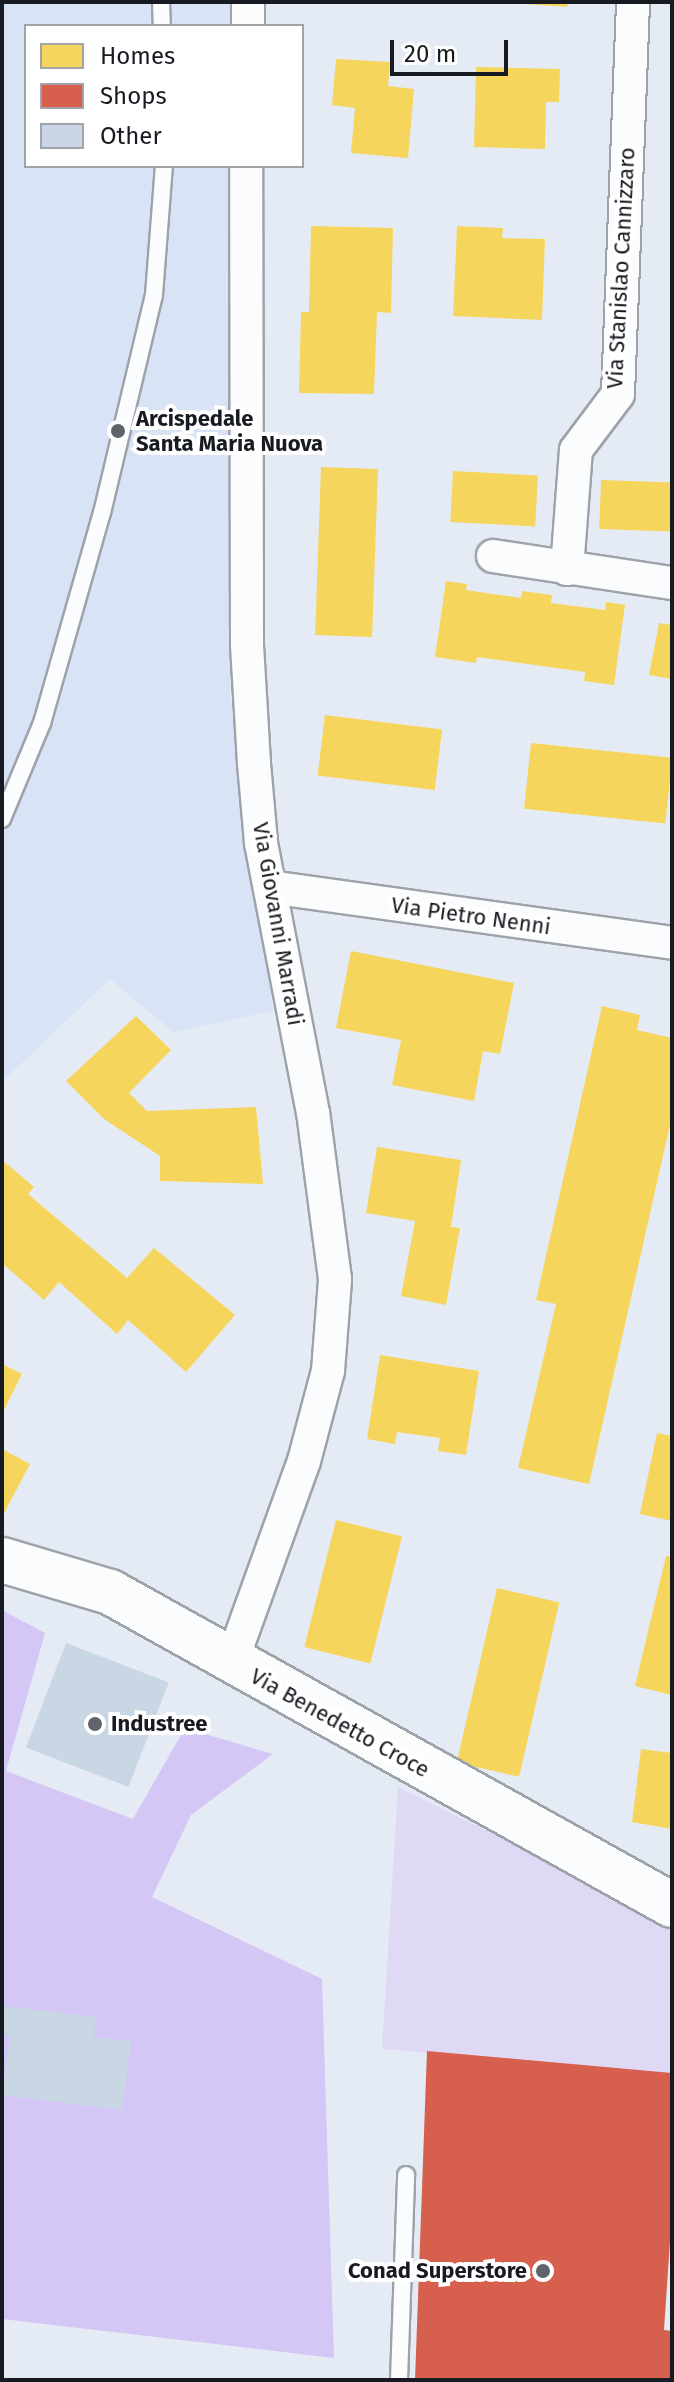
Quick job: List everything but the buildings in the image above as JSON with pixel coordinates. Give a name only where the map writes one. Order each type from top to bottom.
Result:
[{"type":"street","points":[[248,2],[248,24]]},
{"type":"street","name":"Via Stanislao Cannizzaro","points":[[567,569],[576,450],[618,394],[633,2]]},
{"type":"street","name":"Via Giovanni Marradi","points":[[225,1660],[237,1647],[304,1461],[328,1371],[335,1279],[313,1113],[270,887],[255,779],[247,644],[246,168]]},
{"type":"street","points":[[493,556],[672,583]]},
{"type":"street","name":"Via Pietro Nenni","points":[[270,887],[672,943]]},
{"type":"street","name":"Via Benedetto Croce","points":[[2,1560],[32,1573],[92,1584],[672,1905]]},
{"type":"lane","points":[[161,2],[162,24]]},
{"type":"lane","points":[[2,819],[42,723],[102,513],[154,295],[164,168]]},
{"type":"lane","points":[[399,2380],[406,2175]]},
{"type":"shaded area","name":"Arcispedale Santa Maria Nuova","points":[[2,2],[243,2],[242,24],[24,24],[24,168],[240,168],[230,695],[273,1011],[173,1032],[110,979],[2,1082]]},
{"type":"shaded area","points":[[2,1610],[45,1633],[6,1771],[133,1819],[185,1728],[273,1754],[191,1815],[152,1897],[322,1979],[334,2358],[2,2319]]},
{"type":"shaded area","points":[[398,1787],[558,1866],[672,1930],[672,2073],[382,2049]]},
{"type":"place","name":"Arcispedale Santa Maria Nuova","points":[[118,431]]},
{"type":"place","name":"Industree","points":[[95,1724]]},
{"type":"place","name":"Conad Superstore","points":[[543,2271]]}]
